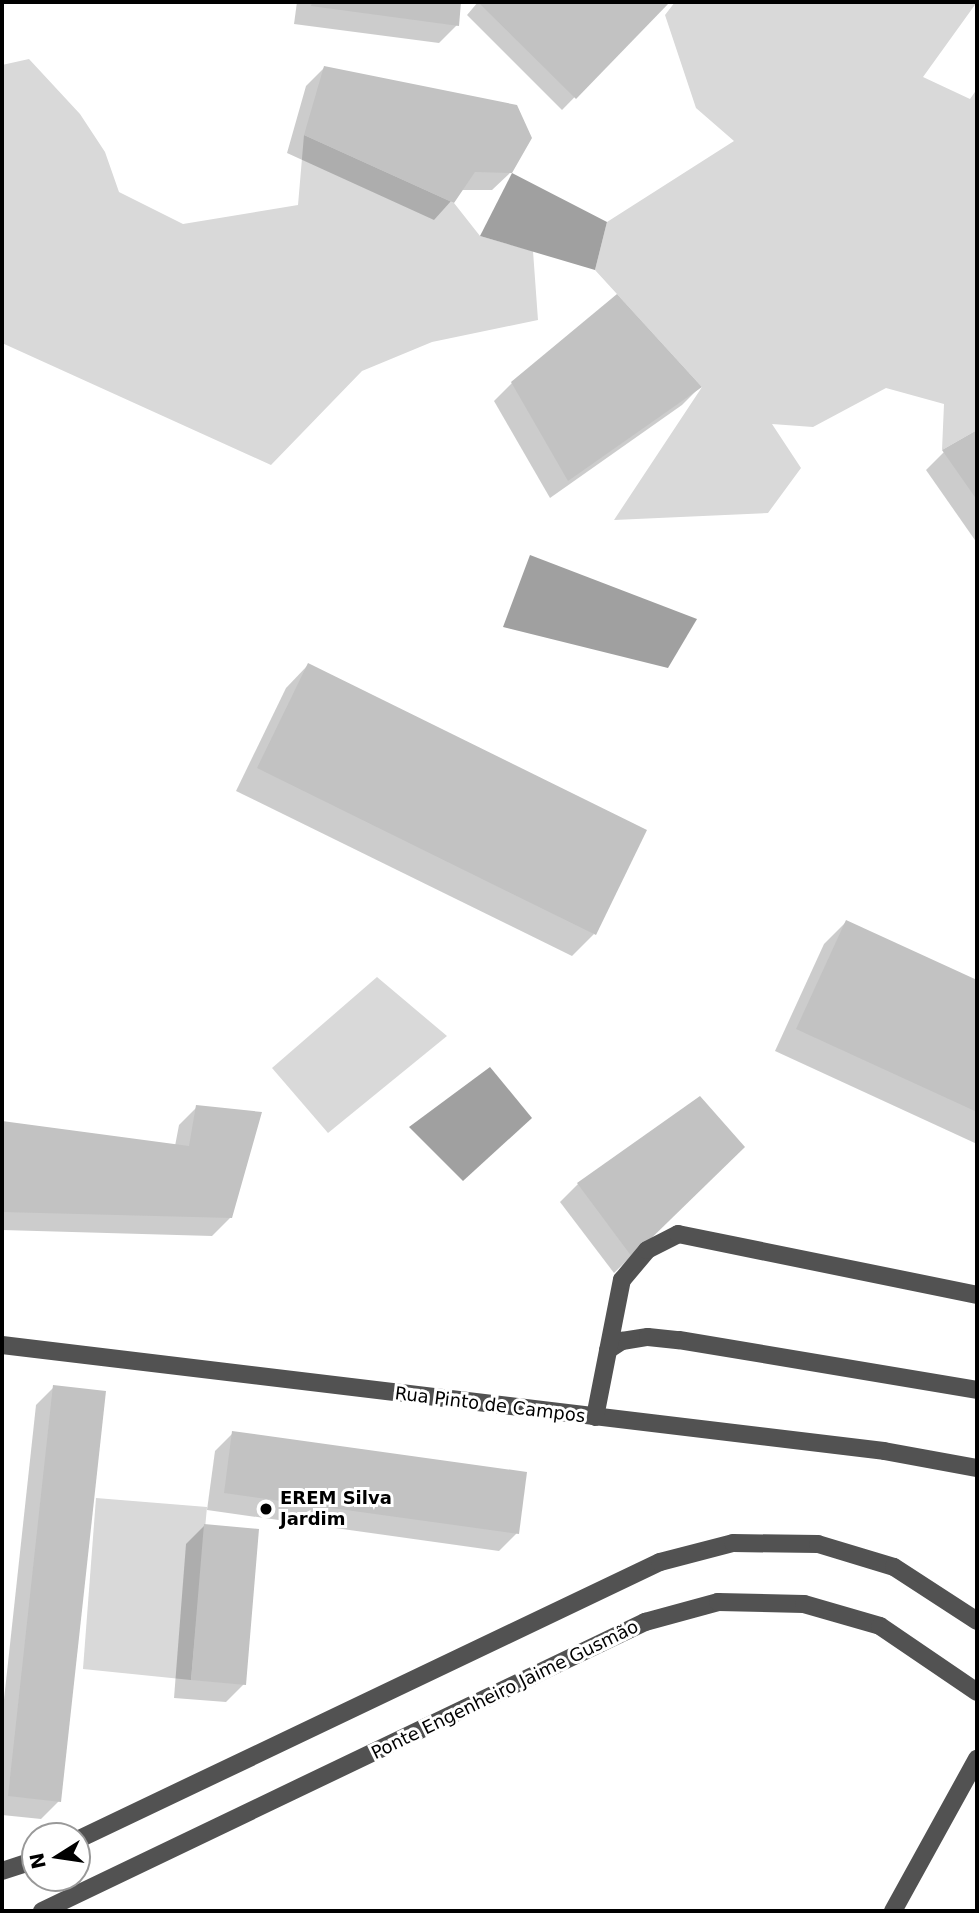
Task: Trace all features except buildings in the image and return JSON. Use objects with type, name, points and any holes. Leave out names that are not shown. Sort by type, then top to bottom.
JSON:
[{"type":"street","points":[[595,1417],[622,1280],[647,1250],[678,1234],[977,1295]]},
{"type":"street","points":[[608,1350],[622,1341],[648,1336],[977,1390]]},
{"type":"street","name":"Rua Pinto de Campos","points":[[2,1345],[884,1451],[977,1468]]},
{"type":"street","points":[[91,1833],[660,1562],[733,1543],[818,1544],[894,1567],[977,1621]]},
{"type":"street","name":"Ponte Engenheiro Jaime Gusmão","points":[[42,1911],[645,1622],[718,1602],[804,1604],[880,1626],[935,1660],[977,1692]]},
{"type":"street","points":[[893,1911],[977,1759]]},
{"type":"street","points":[[2,1871],[21,1865]]},
{"type":"shaded area","points":[[675,2],[977,2],[923,77],[970,99],[977,89],[977,430],[942,450],[944,404],[886,388],[813,427],[772,424],[801,468],[768,513],[614,520],[702,387],[595,270],[607,222],[734,141],[696,108],[665,15]]},
{"type":"shaded area","points":[[29,59],[80,114],[105,152],[119,192],[183,224],[298,205],[304,135],[454,203],[480,236],[533,251],[538,320],[432,342],[362,371],[271,465],[2,343],[2,65]]},
{"type":"shaded area","points":[[512,173],[607,222],[595,270],[480,236]]},
{"type":"shaded area","points":[[530,555],[697,619],[668,668],[503,627]]},
{"type":"shaded area","points":[[377,977],[447,1036],[328,1133],[272,1068]]},
{"type":"shaded area","points":[[490,1067],[532,1118],[463,1181],[409,1127]]},
{"type":"shaded area","points":[[96,1498],[207,1507],[191,1680],[83,1669]]},
{"type":"place","name":"EREM Silva Jardim","points":[[266,1509]]}]
